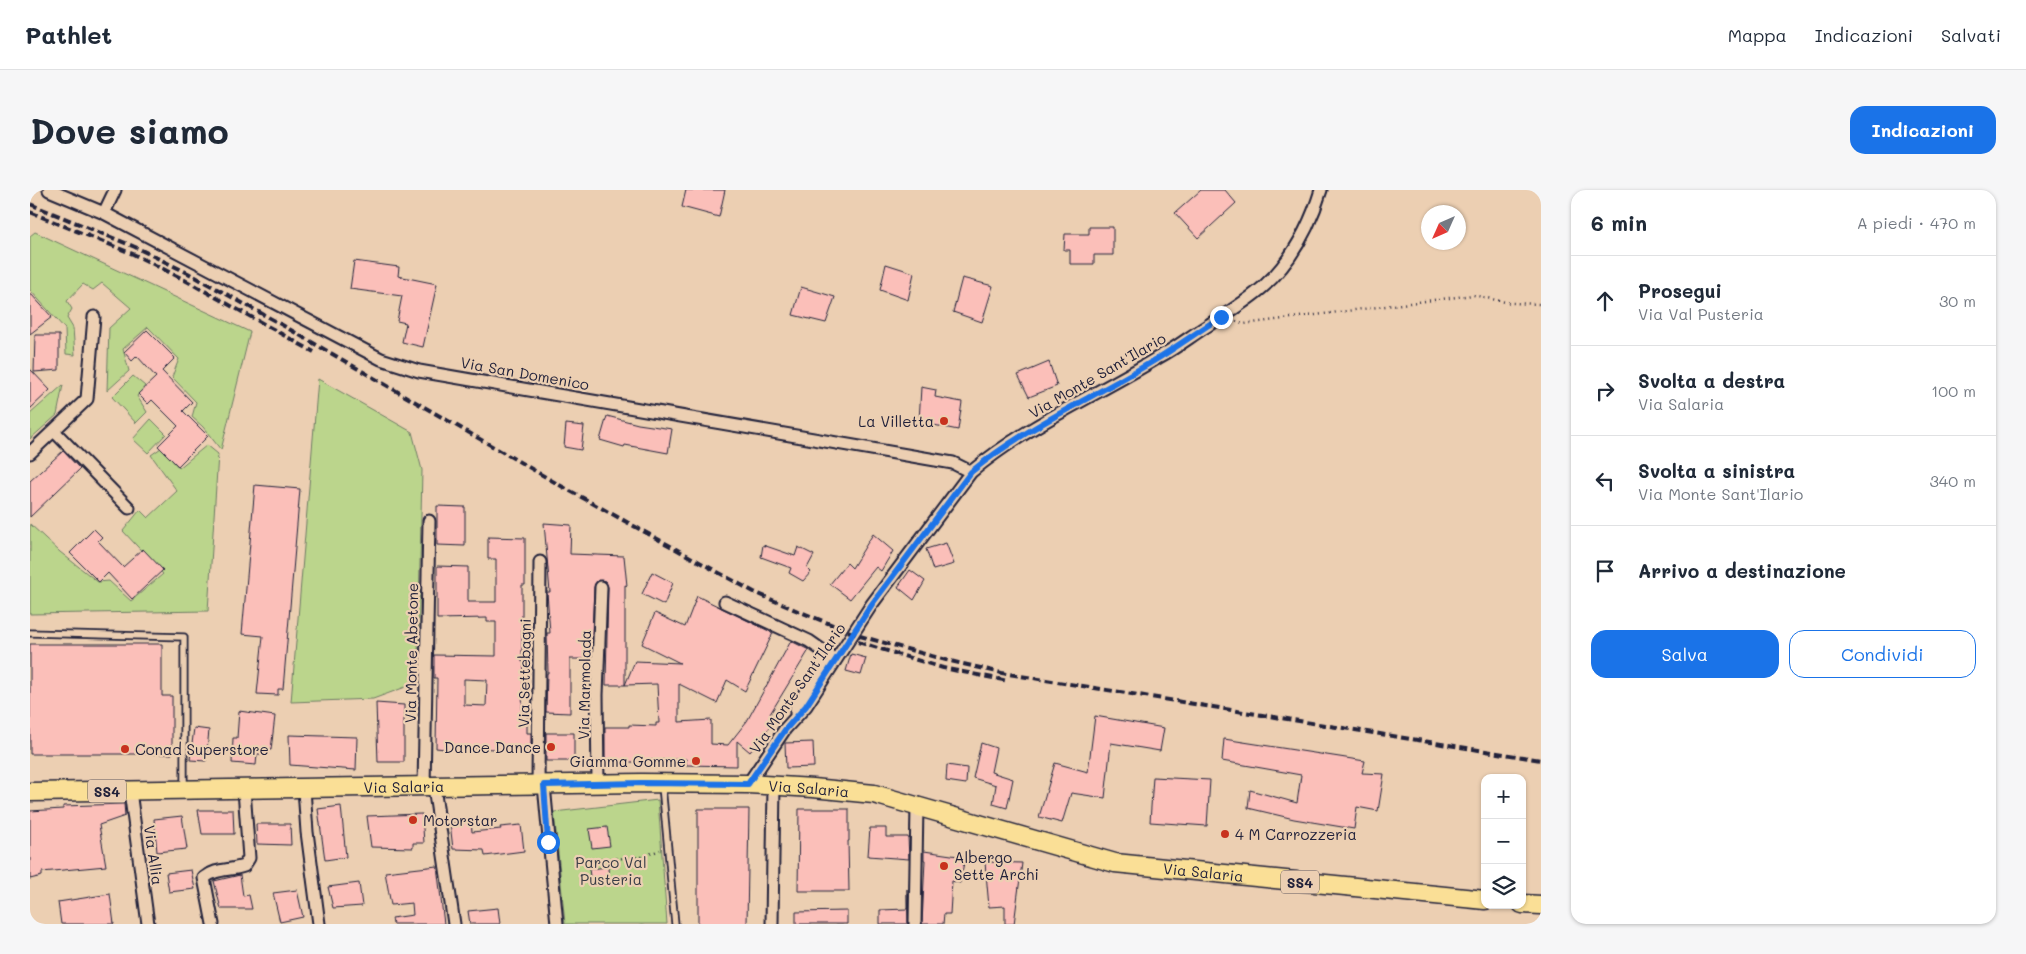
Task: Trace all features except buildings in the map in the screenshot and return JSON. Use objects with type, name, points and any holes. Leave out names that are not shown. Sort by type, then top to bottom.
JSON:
[{"type":"main road","name":"Via Salaria","points":[[30,792],[598,784],[748,784],[874,794],[1115,862],[1481,900]]},
{"type":"main road","points":[[1526,904],[1541,905]]},
{"type":"street","name":"Via San Domenico","points":[[49,190],[104,213],[398,366],[953,463],[971,472]]},
{"type":"street","points":[[104,213],[115,190]]},
{"type":"street","name":"Via Monte Sant'Ilario","points":[[748,784],[785,730],[806,706],[872,604],[971,472],[987,459],[1042,423],[1160,357],[1264,286],[1282,266],[1308,226],[1321,190]]},
{"type":"street","points":[[30,453],[87,399],[94,317]]},
{"type":"street","points":[[54,431],[129,508]]},
{"type":"street","name":"Via Monte Abetone","points":[[429,520],[429,787],[454,924]]},
{"type":"street","name":"Via Settebagni","points":[[540,562],[541,785],[556,924]]},
{"type":"street","name":"Via Marmolada","points":[[598,784],[597,695],[601,587]]},
{"type":"street","points":[[725,602],[809,641],[829,656],[796,707],[797,717]]},
{"type":"street","points":[[772,924],[774,786]]},
{"type":"street","points":[[304,789],[307,832],[319,924]]},
{"type":"street","points":[[213,924],[204,878],[213,871],[232,870],[244,866],[249,858],[244,790]]},
{"type":"street","name":"Via Allia","points":[[130,791],[148,924]]},
{"type":"street","points":[[915,924],[917,806]]},
{"type":"lane","points":[[30,633],[184,637],[184,790]]},
{"type":"lane","points":[[662,784],[675,924]]},
{"type":"path","points":[[1221,317],[1244,324],[1473,295],[1510,303],[1541,304]]},
{"type":"path","points":[[596,860],[642,857],[668,846]]},
{"type":"green space","points":[[35,232],[250,332],[221,450],[203,427],[192,417],[196,402],[172,377],[179,359],[148,327],[123,349],[129,371],[107,391],[109,328],[131,308],[102,283],[93,290],[83,284],[67,301],[72,309],[67,318],[73,328],[75,355],[66,354],[65,329],[30,290],[30,236]]},
{"type":"green space","points":[[133,376],[145,386],[137,396],[147,412],[136,423],[112,397]]},
{"type":"green space","points":[[318,379],[412,432],[422,470],[418,657],[411,685],[373,699],[291,702]]},
{"type":"green space","points":[[63,385],[57,415],[30,439],[30,414]]},
{"type":"green space","points":[[151,419],[166,434],[148,453],[133,439]]},
{"type":"green space","points":[[207,445],[218,454],[208,611],[30,614],[30,524],[60,552],[98,582],[109,581],[131,601],[163,574],[123,531],[140,510],[148,518],[177,491],[151,455],[161,448],[179,468]]},
{"type":"green space","name":"Parco Val Pusteria","points":[[658,800],[667,924],[565,924],[554,812]]},
{"type":"railway","points":[[30,204],[135,247],[188,273],[277,322],[563,487],[754,592],[860,636],[946,660],[1002,673],[1541,760]]},
{"type":"railway","points":[[30,212],[133,254],[183,279],[314,352]]},
{"type":"railway","points":[[858,642],[943,668],[1008,681]]},
{"type":"place","name":"La Villetta","points":[[944,421]]},
{"type":"place","name":"Dance Dance","points":[[551,747]]},
{"type":"place","name":"Conad Superstore","points":[[125,749]]},
{"type":"place","name":"Giamma Gomme","points":[[696,761]]},
{"type":"place","name":"Motorstar","points":[[413,820]]},
{"type":"place","name":"4 M Carrozzeria","points":[[1225,834]]},
{"type":"place","name":"Albergo Sette Archi","points":[[944,866]]},
{"type":"route","points":[[548,842],[544,785],[641,783],[748,784],[785,730],[806,706],[872,604],[971,472],[987,459],[1042,423],[1160,357],[1221,317]]}]
